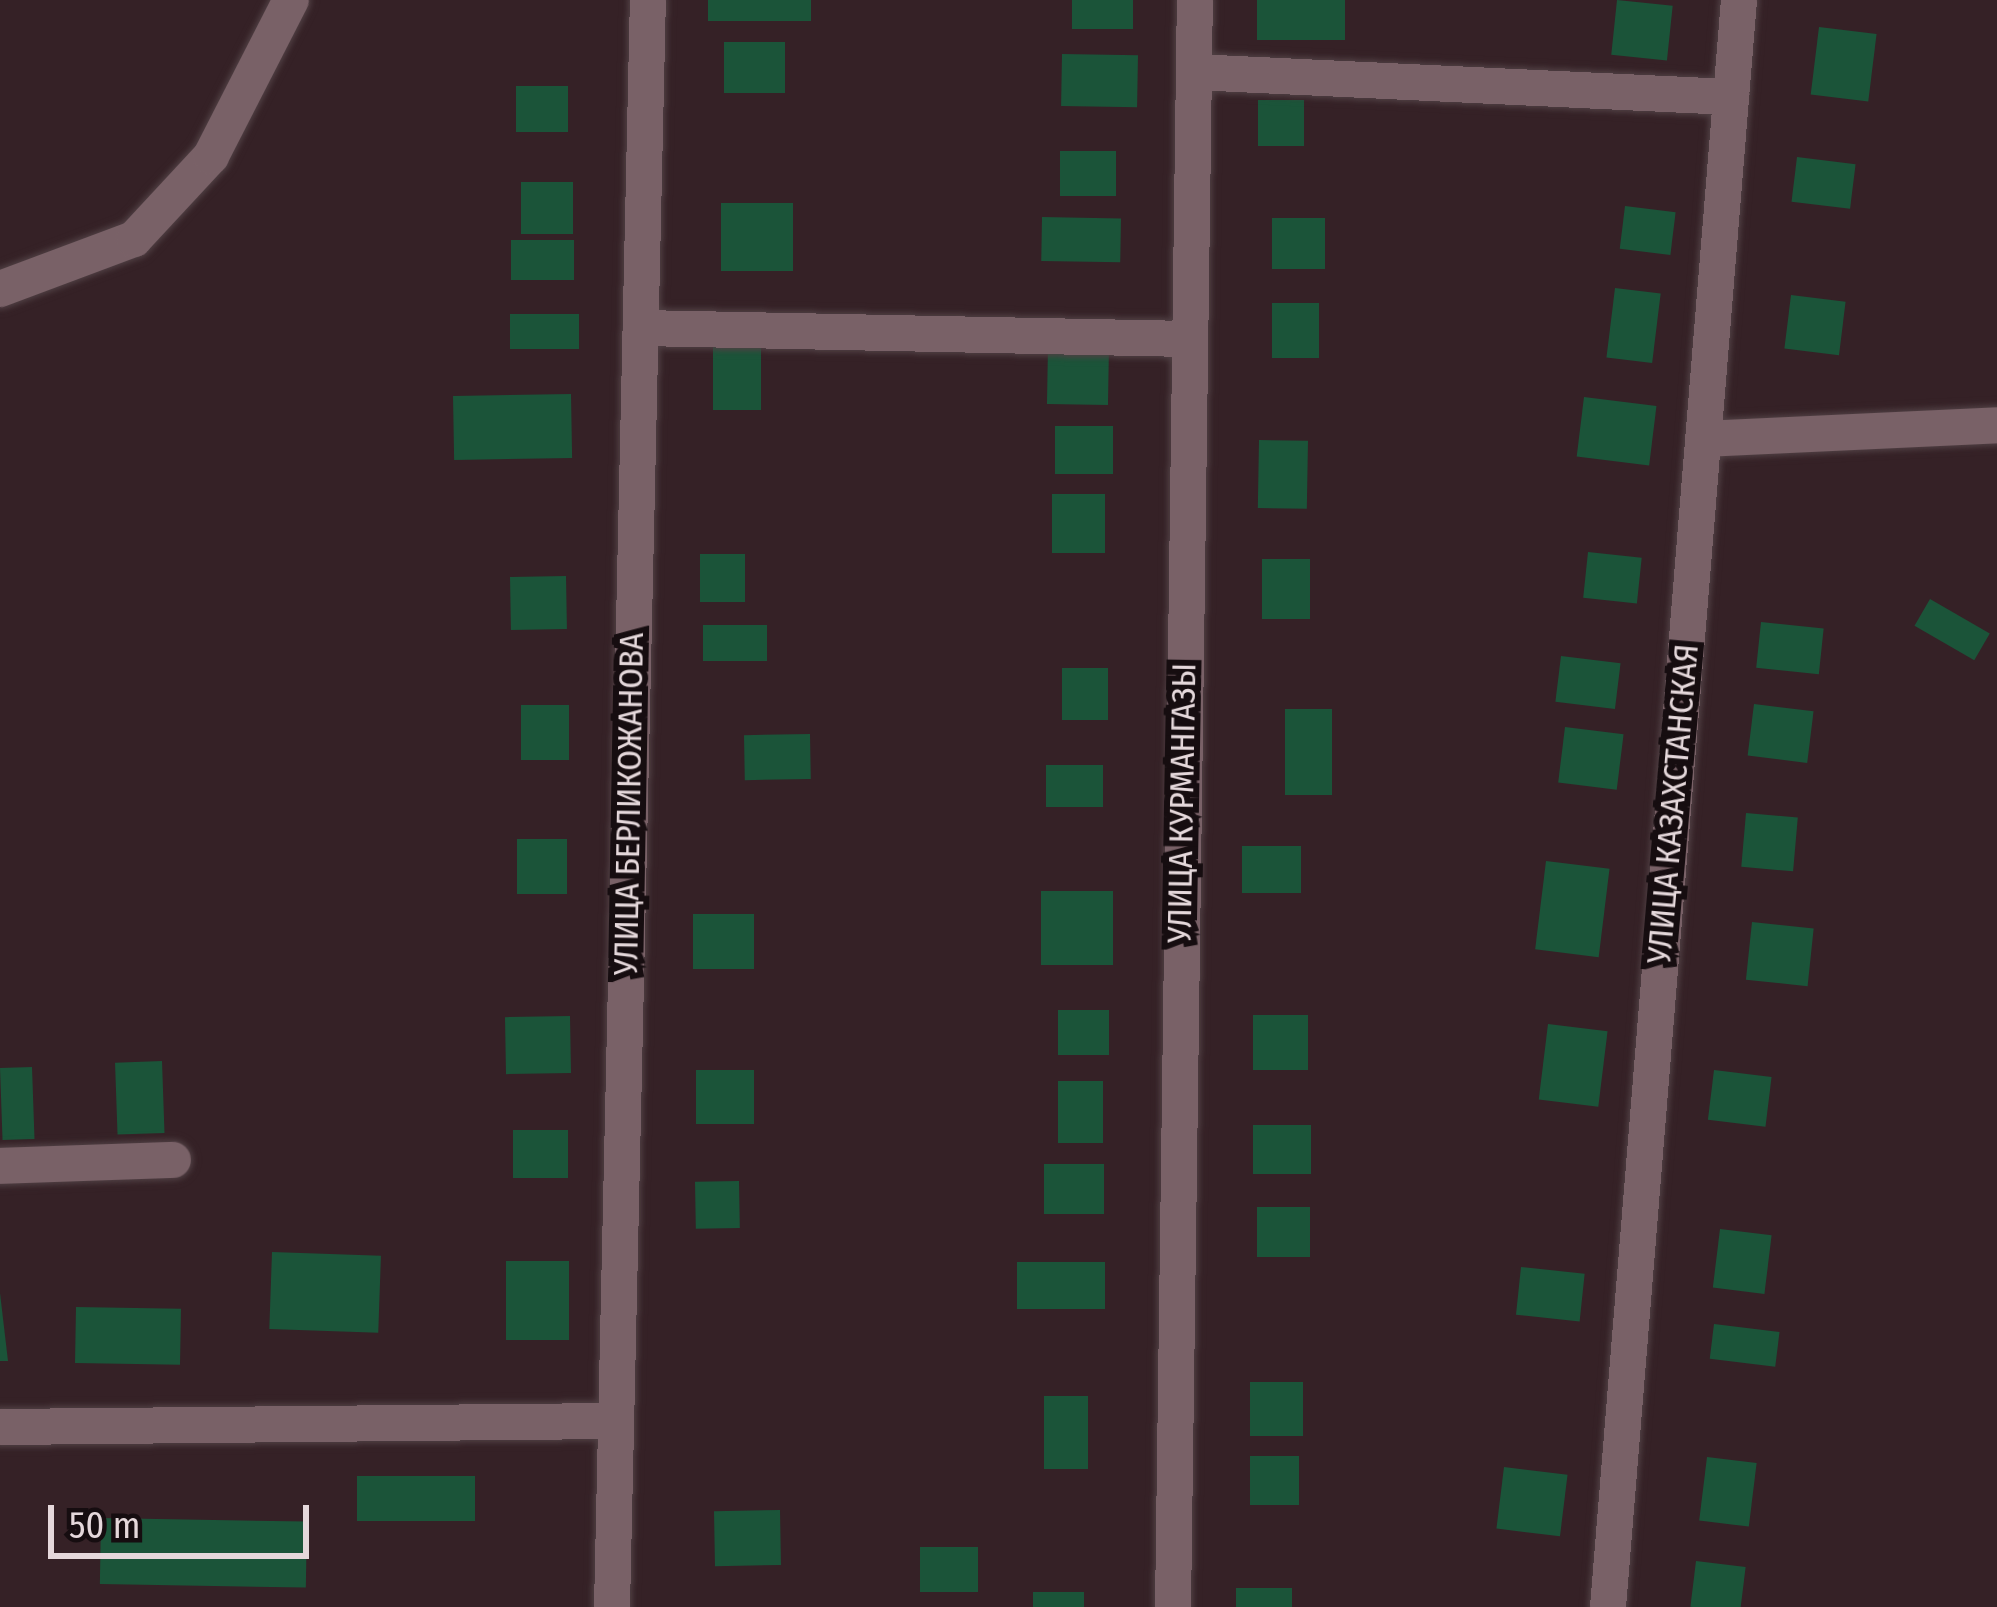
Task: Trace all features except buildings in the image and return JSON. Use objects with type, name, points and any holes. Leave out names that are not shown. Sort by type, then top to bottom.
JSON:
[{"type":"street","points":[[0,289],[134,239],[212,156],[291,0]]},
{"type":"street","name":"УЛИЦА БЕРЛИКОЖАНОВА","points":[[612,1607],[648,0]]},
{"type":"street","name":"УЛИЦА КУРМАНГАЗЫ","points":[[1174,1607],[1195,0]]},
{"type":"street","name":"УЛИЦА КАЗАХСТАНСКАЯ","points":[[1608,1607],[1738,0]]},
{"type":"street","points":[[1194,72],[1731,97]]},
{"type":"street","points":[[641,328],[1188,339]]},
{"type":"street","points":[[1705,439],[1997,425]]},
{"type":"street","points":[[0,1166],[173,1160]]},
{"type":"street","points":[[0,1427],[616,1421]]}]
